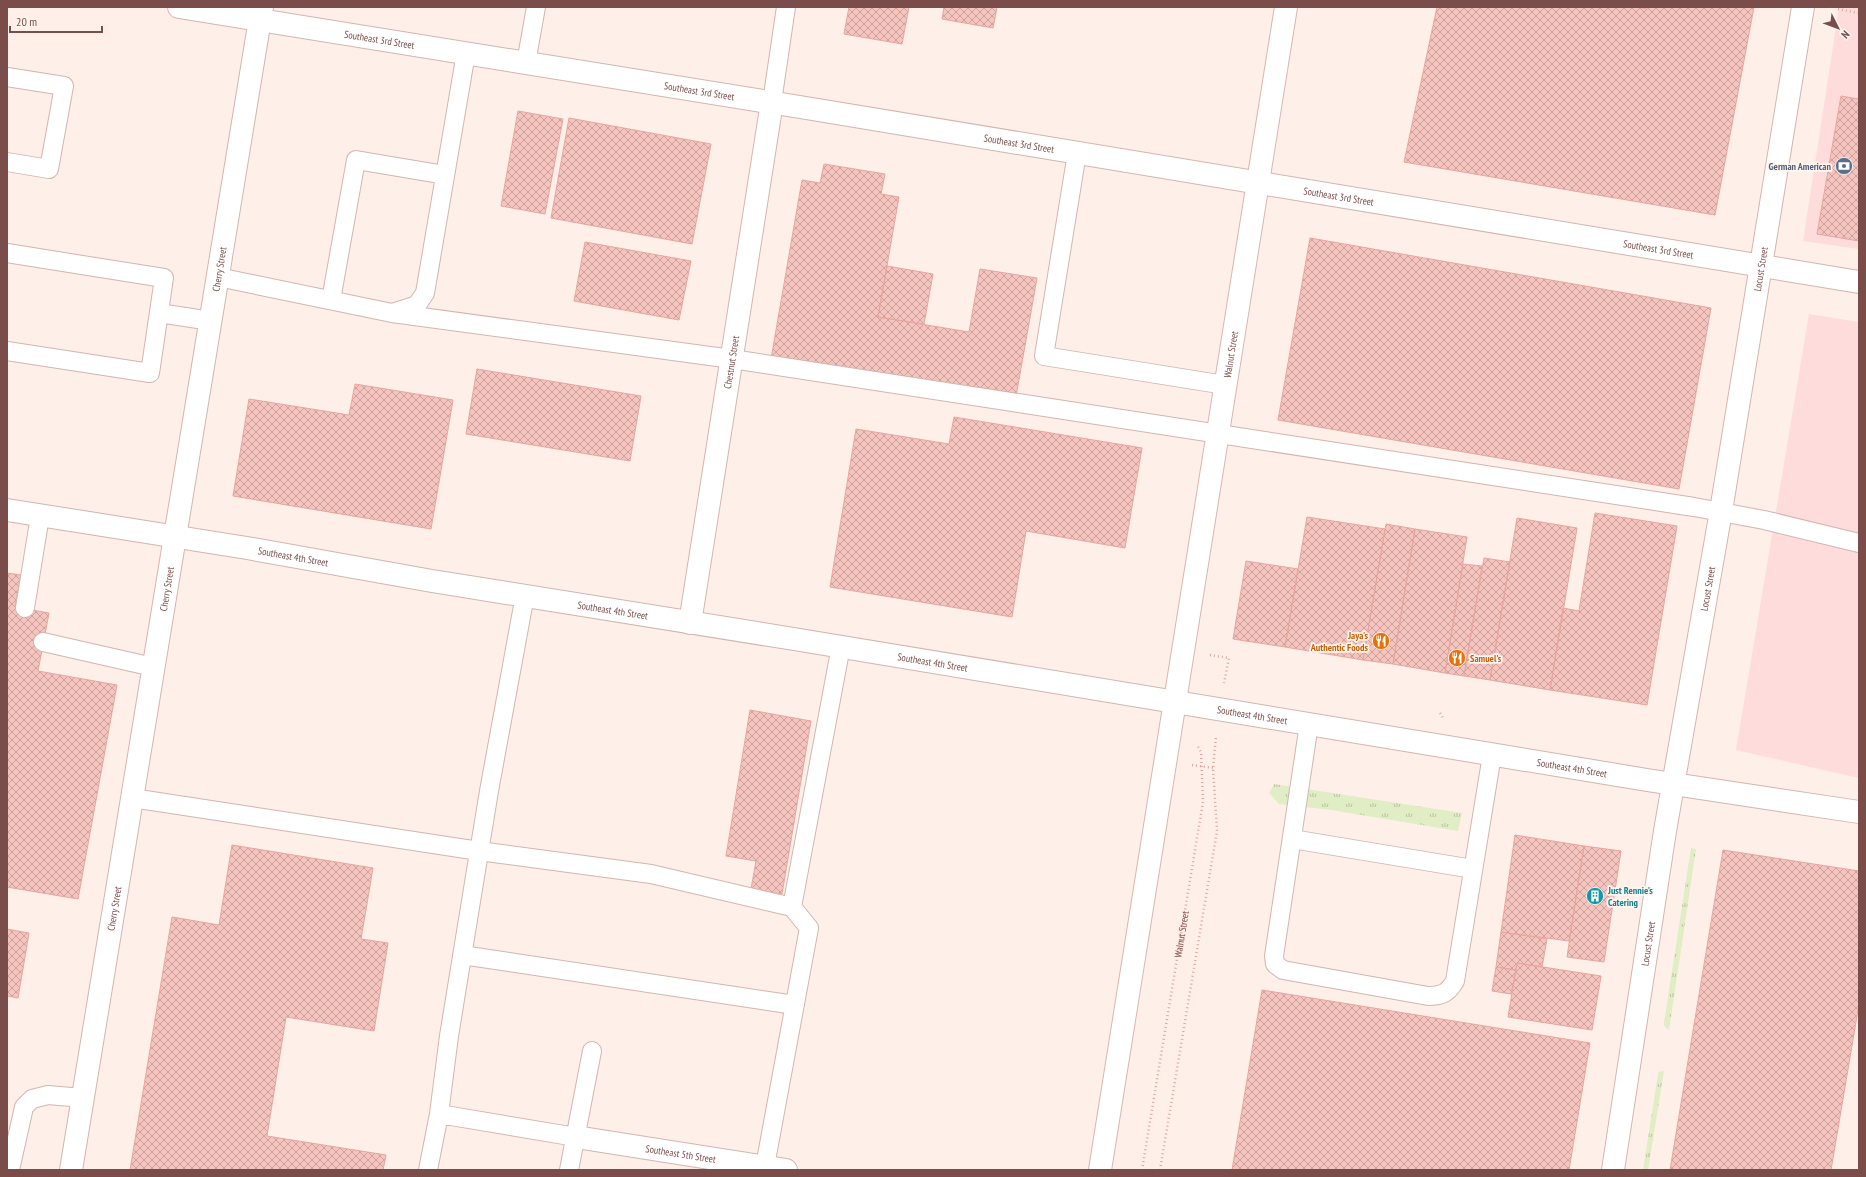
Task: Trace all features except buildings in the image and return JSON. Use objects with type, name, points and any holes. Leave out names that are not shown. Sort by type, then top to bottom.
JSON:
[{"type":"street","name":"Southeast 3rd Street","points":[[179,7],[261,14],[466,53],[772,102],[1859,282]]},
{"type":"street","name":"Walnut Street","points":[[1100,1170],[1286,7]]},
{"type":"street","name":"Locust Street","points":[[1613,1170],[1673,784],[1721,511],[1803,7]]},
{"type":"street","name":"Cherry Street","points":[[71,1170],[261,14]]},
{"type":"street","name":"Chestnut Street","points":[[690,623],[772,102]]},
{"type":"street","name":"Southeast 4th Street","points":[[7,510],[690,623],[841,646],[1492,755],[1859,812]]},
{"type":"street","name":"Southeast 5th Street","points":[[576,1137],[786,1170]]},
{"type":"lane","points":[[526,62],[536,7]]},
{"type":"lane","points":[[772,102],[786,7]]},
{"type":"lane","points":[[392,313],[417,305],[425,293],[466,53]]},
{"type":"lane","points":[[7,77],[64,86],[49,169],[7,162]]},
{"type":"lane","points":[[1077,153],[1044,356],[1225,385]]},
{"type":"lane","points":[[331,300],[356,160],[445,175]]},
{"type":"lane","points":[[7,253],[164,278],[150,373],[7,350]]},
{"type":"lane","points":[[218,277],[392,313],[732,359],[1721,511],[1859,543]]},
{"type":"lane","points":[[159,313],[211,321]]},
{"type":"lane","points":[[25,608],[40,516]]},
{"type":"lane","points":[[428,1170],[439,1114],[449,1036],[479,851],[525,595]]},
{"type":"lane","points":[[44,642],[153,667]]},
{"type":"lane","points":[[792,907],[841,646]]},
{"type":"lane","points":[[1309,724],[1274,956],[1275,964],[1284,970],[1428,996],[1440,996],[1449,991],[1455,981],[1492,755]]},
{"type":"lane","points":[[132,798],[479,851],[651,874],[792,907],[809,928],[765,1166]]},
{"type":"lane","points":[[1292,840],[1473,868]]},
{"type":"lane","points":[[462,956],[795,1005]]},
{"type":"lane","points":[[570,1170],[592,1051]]},
{"type":"lane","points":[[10,1170],[24,1107],[32,1099],[48,1095],[83,1098]]},
{"type":"lane","points":[[439,1114],[576,1137]]},
{"type":"path","points":[[1838,9],[1859,13]]},
{"type":"path","name":"Walnut Street","points":[[1142,1170],[1203,802],[1201,752],[1194,740]]},
{"type":"path","points":[[1160,1170],[1217,831],[1213,768]]},
{"type":"shaded area","points":[[1839,7],[1859,7],[1859,249],[1803,241]]},
{"type":"shaded area","points":[[1809,314],[1859,322],[1859,778],[1736,750]]},
{"type":"green space","points":[[1274,784],[1462,813],[1458,831],[1331,810],[1279,804],[1269,793]]},
{"type":"green space","points":[[1691,848],[1696,849],[1669,1030],[1665,1027],[1664,1023]]},
{"type":"green space","points":[[1664,1071],[1648,1170],[1643,1170],[1658,1074],[1659,1072]]},
{"type":"place","name":"German American","points":[[1844,166]]},
{"type":"place","name":"Jaya's Authentic Foods","points":[[1381,641]]},
{"type":"place","name":"Samuel's","points":[[1457,658]]},
{"type":"place","name":"Just Rennie's Catering","points":[[1595,896]]}]
